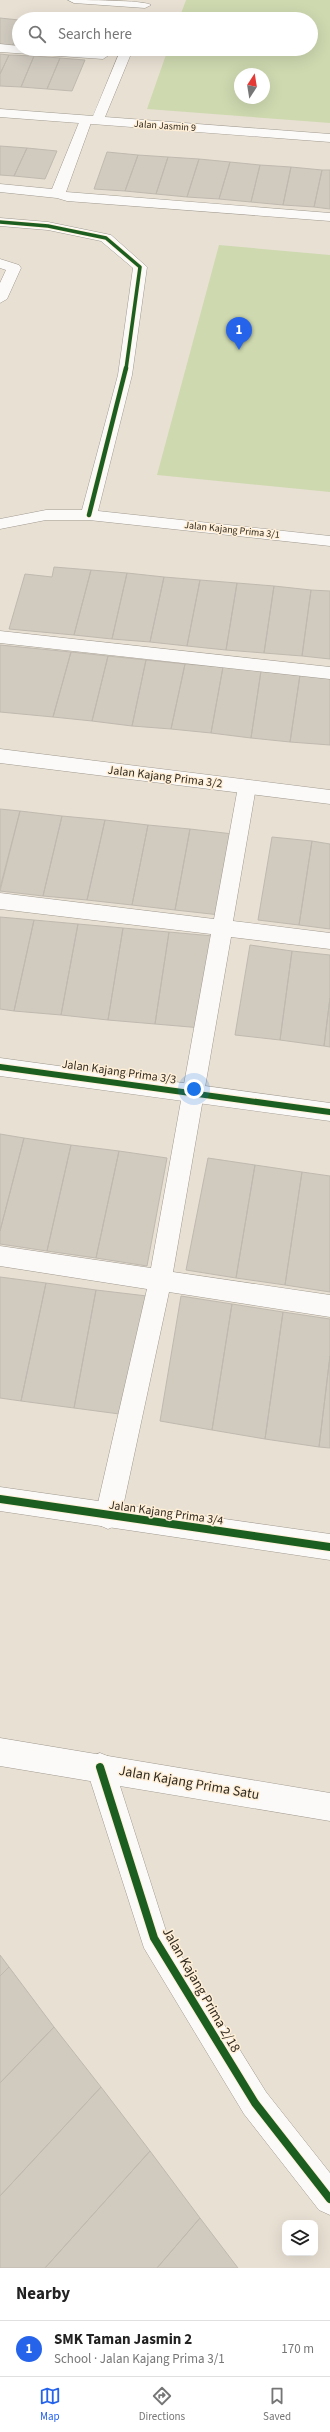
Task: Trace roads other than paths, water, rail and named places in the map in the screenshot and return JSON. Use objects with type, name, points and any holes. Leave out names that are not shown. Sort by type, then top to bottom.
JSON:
[{"type":"street","points":[[74,0],[146,2],[142,12]]},
{"type":"street","points":[[0,48],[12,49]]},
{"type":"street","points":[[60,194],[59,189],[124,56]]},
{"type":"street","name":"Jalan Jasmin 9","points":[[0,113],[330,138]]},
{"type":"street","points":[[0,188],[60,194],[80,199],[330,217]]},
{"type":"street","points":[[0,222],[48,226],[106,238],[140,267],[125,375],[89,515]]},
{"type":"street","points":[[0,263],[14,268],[0,298]]},
{"type":"street","name":"Jalan Kajang Prima 3/1","points":[[0,524],[46,516],[89,515],[330,541]]},
{"type":"street","points":[[0,637],[330,672]]},
{"type":"street","name":"Jalan Kajang Prima 3/2","points":[[0,756],[247,787],[330,795]]},
{"type":"street","points":[[108,1516],[160,1281],[247,787]]},
{"type":"street","points":[[0,901],[330,941]]},
{"type":"street","name":"Jalan Kajang Prima 3/3","points":[[0,1067],[330,1112]]},
{"type":"street","points":[[0,1256],[330,1306]]},
{"type":"street","name":"Jalan Kajang Prima 3/4","points":[[0,1499],[108,1516],[330,1547]]},
{"type":"street","name":"Jalan Kajang Prima Satu","points":[[0,1752],[100,1767],[330,1807]]},
{"type":"street","name":"Jalan Kajang Prima 2/18","points":[[100,1767],[154,1938],[255,2103],[330,2199]]},
{"type":"place","name":"SMK Taman Jasmin 2","points":[[239,350]]}]
